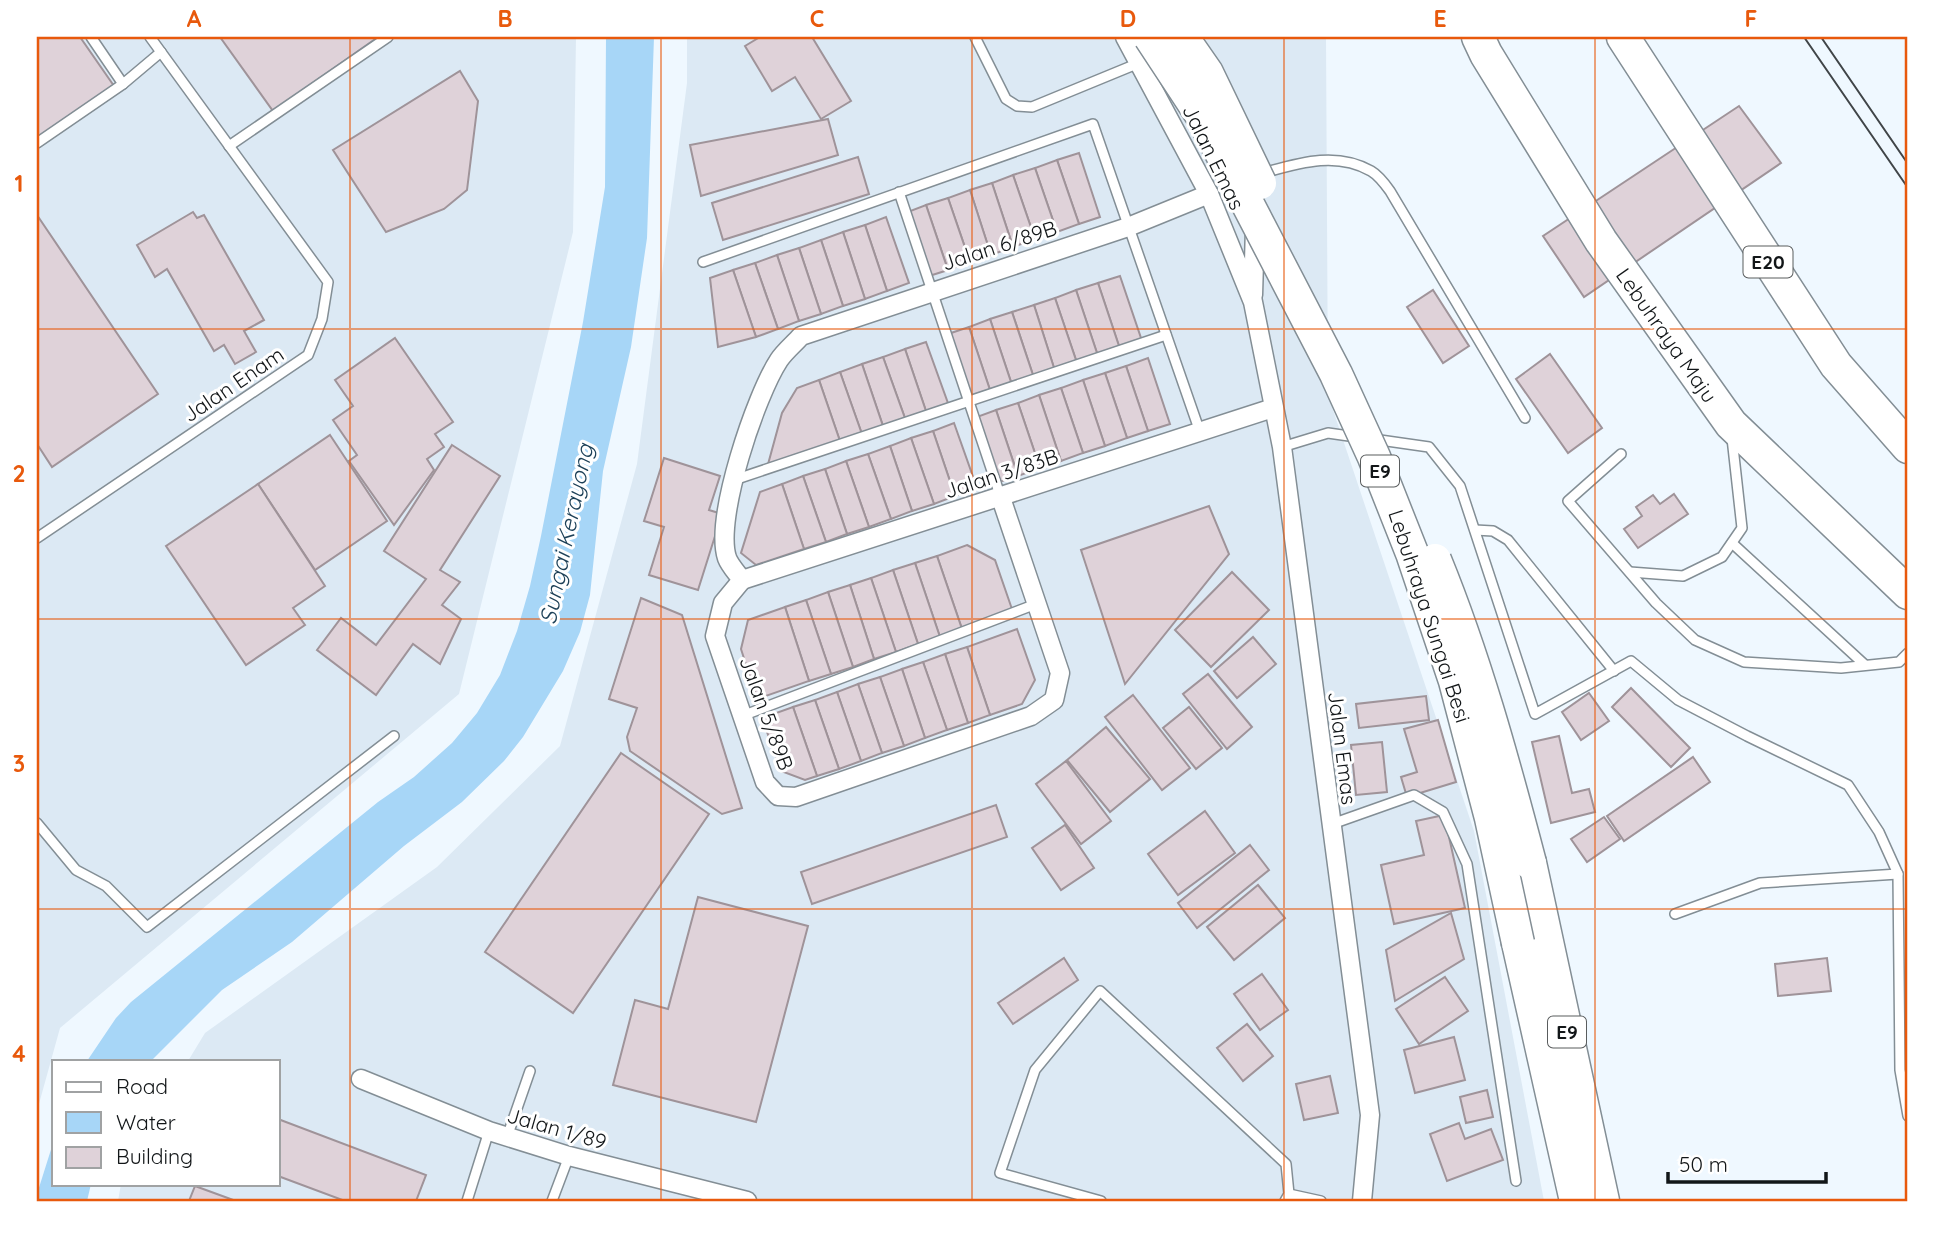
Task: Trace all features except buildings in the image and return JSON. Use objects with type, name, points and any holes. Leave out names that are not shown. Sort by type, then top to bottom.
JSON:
[{"type":"highway","name":"Lebuhraya Sungai Besi","points":[[1182,37],[1207,73],[1343,355],[1401,479],[1453,604],[1495,732],[1530,863],[1603,1201]]},
{"type":"highway","name":"Lebuhraya Maju","points":[[1478,37],[1601,241],[1731,424],[1908,593]]},
{"type":"highway","name":"E20","points":[[1623,37],[1836,365],[1908,447]]},
{"type":"highway","name":"Lebuhraya Sungai Besi","points":[[1145,50],[1202,116],[1336,374],[1374,457],[1412,553],[1455,681],[1491,818],[1574,1196]]},
{"type":"street","name":"Jalan Emas","points":[[1125,37],[1145,50],[1209,194],[1252,302],[1282,447],[1370,1115],[1362,1201]]},
{"type":"street","name":"Jalan Emas","points":[[1192,37],[1257,175],[1252,302]]},
{"type":"street","name":"Jalan 6/89B","points":[[734,480],[762,393],[780,359],[801,336],[1128,227],[1209,194]]},
{"type":"street","name":"Jalan 3/83B","points":[[742,580],[1273,408]]},
{"type":"street","points":[[734,480],[724,531],[727,559],[742,580]]},
{"type":"street","name":"Jalan 5/89B","points":[[742,580],[723,603],[715,636],[765,782],[778,796],[796,797],[1031,716],[1054,700],[1060,673],[1001,498]]},
{"type":"street","name":"Jalan 1/89","points":[[361,1079],[507,1137],[569,1156],[747,1201]]},
{"type":"lane","points":[[91,37],[123,84]]},
{"type":"lane","name":"Jalan Enam","points":[[37,538],[308,355],[322,319],[328,282],[150,37]]},
{"type":"lane","points":[[229,146],[388,37]]},
{"type":"lane","points":[[975,37],[1006,99],[1017,106],[1031,107],[1145,50]]},
{"type":"lane","points":[[37,143],[123,84],[161,52]]},
{"type":"lane","points":[[703,262],[1093,124],[1200,432]]},
{"type":"lane","points":[[1209,194],[1257,175],[1299,163],[1341,159],[1373,172],[1390,191],[1525,418]]},
{"type":"lane","points":[[899,192],[1001,498]]},
{"type":"lane","points":[[734,480],[1166,335]]},
{"type":"lane","points":[[1630,572],[1684,576],[1722,557],[1742,528],[1731,424]]},
{"type":"lane","points":[[1282,447],[1328,433],[1429,447],[1460,486],[1535,714],[1631,661],[1678,700],[1848,785],[1880,832],[1898,874],[1900,1070],[1908,1116]]},
{"type":"lane","points":[[1621,454],[1568,501],[1656,603],[1695,640],[1744,662],[1841,668],[1899,662],[1908,653]]},
{"type":"lane","points":[[1475,530],[1493,531],[1508,540],[1614,671]]},
{"type":"lane","points":[[1732,542],[1865,666]]},
{"type":"lane","points":[[742,716],[1036,604]]},
{"type":"lane","points":[[37,823],[76,870],[106,886],[147,927],[394,736]]},
{"type":"lane","points":[[1330,824],[1414,795],[1443,812],[1467,864],[1516,1181]]},
{"type":"lane","points":[[1675,914],[1760,883],[1898,874]]},
{"type":"lane","points":[[1101,1201],[1000,1173],[1035,1070],[1100,991],[1286,1164],[1287,1198],[1321,1201]]},
{"type":"lane","points":[[507,1137],[530,1071]]},
{"type":"lane","points":[[467,1201],[489,1131]]},
{"type":"lane","points":[[552,1201],[569,1156]]},
{"type":"shaded area","points":[[37,37],[576,37],[573,232],[459,694],[60,1028],[37,1111]]},
{"type":"shaded area","points":[[687,37],[1326,37],[1328,395],[1474,831],[1544,1201],[118,1201],[121,1186],[280,1186],[280,1060],[189,1060],[205,1033],[437,867],[560,746],[637,464],[687,83]]},
{"type":"water","name":"Sungai Kerayong","points":[[606,37],[654,37],[647,238],[631,347],[603,471],[590,595],[580,632],[563,671],[523,737],[504,761],[462,802],[404,846],[292,942],[222,990],[152,1060],[88,1060],[116,1018],[131,1002],[378,802],[414,777],[452,743],[477,713],[500,675],[517,631],[541,536],[583,322],[605,187]]},
{"type":"water","points":[[52,1146],[52,1186],[91,1186],[87,1201],[37,1201]]},
{"type":"tram line","points":[[1804,37],[1908,188]]},
{"type":"tram line","points":[[1821,37],[1908,164]]}]
